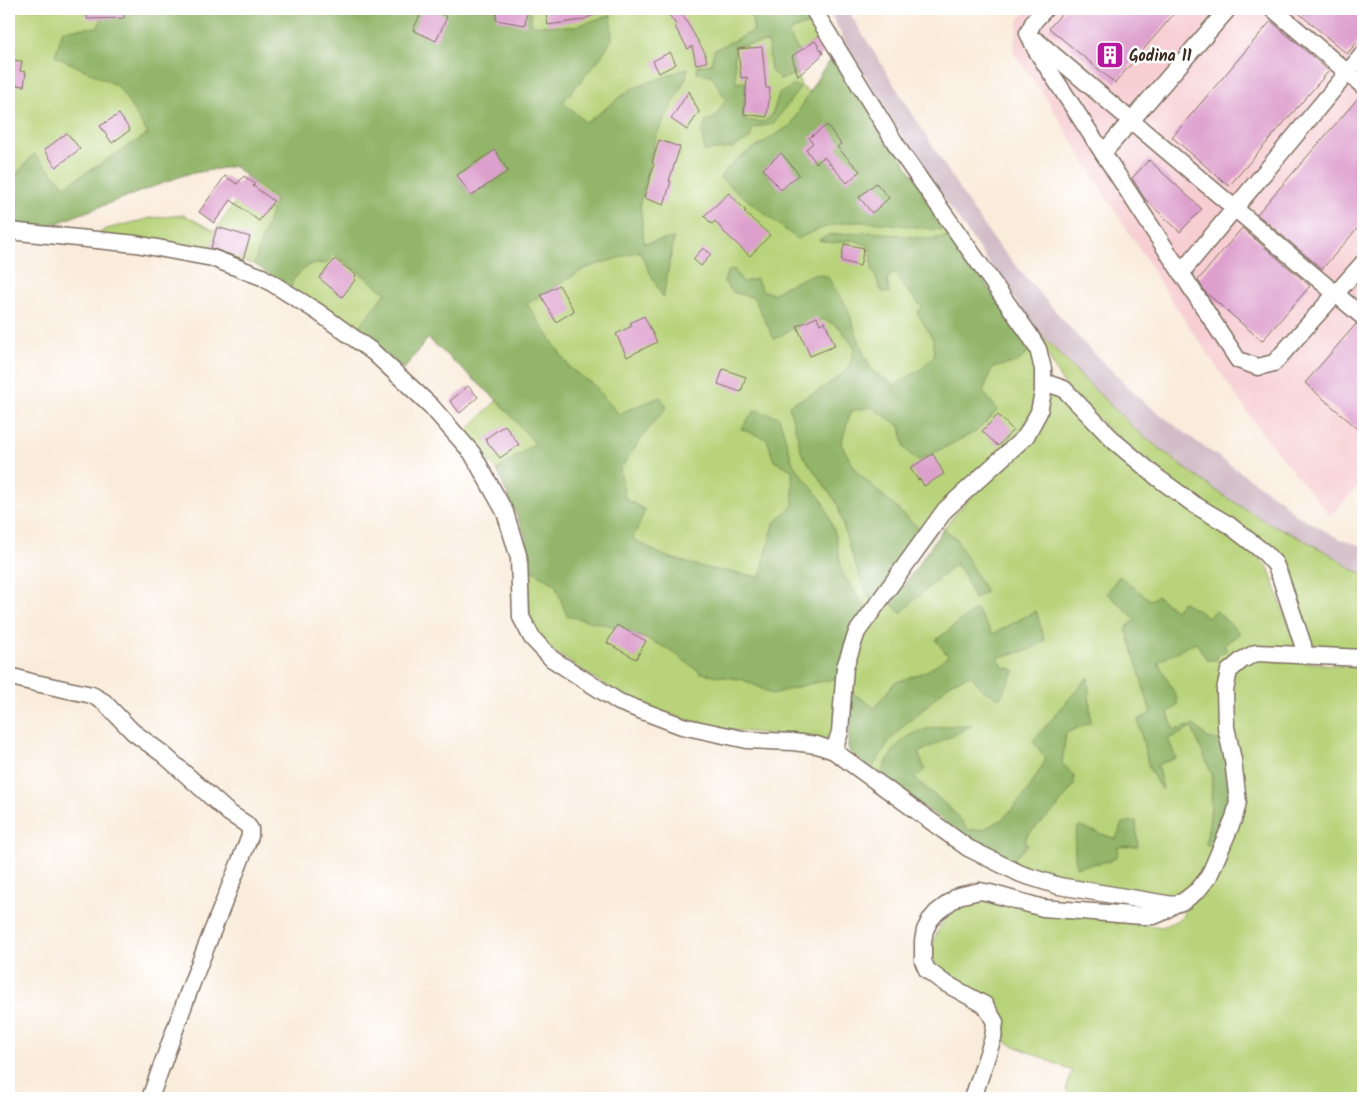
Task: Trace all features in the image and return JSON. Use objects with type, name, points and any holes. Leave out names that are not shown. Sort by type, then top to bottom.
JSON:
[{"type":"street","points":[[813,9],[902,154],[1038,348],[1044,382],[1040,412],[1026,436],[945,510],[857,632],[845,667],[840,732],[834,751]]},
{"type":"street","points":[[1028,33],[1034,21],[1045,9]]},
{"type":"street","points":[[1103,153],[1228,9]]},
{"type":"street","points":[[1273,9],[1363,86]]},
{"type":"street","points":[[1028,33],[1363,317]]},
{"type":"street","points":[[1028,33],[1036,50],[1238,360],[1258,367],[1274,363],[1363,263]]},
{"type":"street","points":[[1181,273],[1363,54]]},
{"type":"street","points":[[9,231],[136,244],[212,258],[262,278],[318,312],[373,352],[431,406],[472,453],[505,512],[519,558],[520,617],[532,638],[552,659],[620,702],[682,726],[748,740],[817,745],[834,751],[968,848],[1021,874],[1059,886],[1173,905]]},
{"type":"street","points":[[1044,382],[1064,389],[1114,442],[1158,478],[1195,505],[1230,525],[1265,553],[1275,564],[1280,576],[1303,645],[1304,655]]},
{"type":"street","points":[[973,1098],[994,1038],[995,1022],[985,1005],[942,982],[927,970],[923,961],[923,941],[925,930],[930,920],[958,896],[980,891],[1044,908],[1143,916],[1154,916],[1184,901],[1198,890],[1209,876],[1234,818],[1238,802],[1236,780],[1226,727],[1225,690],[1229,671],[1242,660],[1256,653],[1363,658]]},
{"type":"street","points":[[9,676],[92,695],[104,702],[133,732],[163,754],[229,813],[246,824],[250,829],[250,836],[192,980],[150,1098]]},
{"type":"shaded area","points":[[828,9],[847,9],[970,206],[997,244],[1079,338],[1140,399],[1197,442],[1283,502],[1295,514],[1340,539],[1363,546],[1363,574],[1350,568],[1332,555],[1268,523],[1224,496],[1182,466],[1136,430],[1045,339],[1009,292],[915,157],[850,51]]},
{"type":"shaded area","points":[[1028,9],[1363,9],[1363,481],[1330,516],[1263,435],[1163,288],[1050,104],[1013,52],[1019,19]]},
{"type":"green space","points":[[9,9],[817,9],[823,35],[792,57],[801,86],[809,92],[824,68],[834,57],[1030,350],[1036,364],[1037,382],[1032,414],[1022,431],[1002,452],[853,633],[834,733],[827,738],[818,739],[712,728],[633,703],[559,655],[543,642],[534,629],[529,613],[528,552],[525,535],[497,470],[463,434],[497,400],[428,338],[404,369],[345,322],[254,264],[194,250],[93,237],[106,229],[151,218],[184,215],[215,231],[250,179],[234,166],[187,174],[9,223]]},
{"type":"green space","points":[[106,9],[530,9],[532,25],[573,27],[611,15],[612,39],[600,58],[563,102],[586,123],[631,89],[688,68],[686,78],[656,136],[640,203],[644,243],[674,238],[663,298],[639,251],[584,269],[527,304],[570,368],[595,386],[618,414],[660,397],[667,407],[649,428],[620,469],[625,498],[645,510],[633,539],[664,556],[705,568],[760,577],[774,523],[793,505],[792,470],[774,461],[767,439],[741,429],[755,410],[779,417],[793,464],[824,503],[836,536],[842,573],[868,612],[840,678],[772,694],[744,680],[701,673],[670,650],[612,626],[567,616],[555,584],[528,568],[525,535],[497,470],[535,443],[497,400],[428,338],[404,369],[356,330],[386,293],[335,254],[326,263],[308,265],[293,280],[291,288],[254,264],[275,200],[234,166],[187,174],[46,227],[9,223],[9,183],[34,154],[65,186],[148,134],[118,86],[55,56],[63,30],[98,27]]},
{"type":"green space","points":[[746,9],[817,9],[817,22],[794,29],[788,33],[799,52],[792,57],[797,73],[781,80],[771,71],[768,42],[734,46],[736,83],[746,82],[743,120],[764,122],[772,115],[779,94],[794,85],[800,88],[773,124],[753,128],[750,139],[732,148],[704,151],[702,133],[706,121],[716,117],[726,99],[711,75],[697,73],[698,66],[711,64],[714,50],[754,31],[751,14]]},
{"type":"green space","points":[[834,57],[948,227],[941,230],[874,222],[849,222],[827,227],[797,239],[720,178],[737,159],[791,125],[824,68]]},
{"type":"green space","points":[[872,232],[929,239],[953,234],[1030,350],[1018,362],[992,368],[983,392],[998,410],[977,431],[918,461],[905,449],[900,426],[871,407],[851,411],[841,444],[857,472],[925,534],[873,604],[861,580],[837,503],[802,454],[789,405],[820,390],[848,370],[855,348],[839,327],[823,319],[792,329],[774,339],[754,298],[733,292],[724,282],[727,272],[734,269],[743,282],[756,279],[762,290],[773,294],[813,274],[827,276],[847,307],[872,371],[895,385],[920,370],[934,356],[933,339],[917,312],[923,308],[905,288],[895,272],[887,279],[889,293],[882,292],[872,269],[871,247],[854,240],[832,243],[819,240],[828,235]]},
{"type":"green space","points":[[1033,324],[1045,339],[1136,430],[1182,466],[1224,496],[1268,523],[1332,555],[1350,568],[1363,574],[1363,652],[1317,647],[1308,642],[1287,565],[1284,561],[1235,523],[1191,498],[1115,436],[1063,383]]},
{"type":"green space","points":[[1050,395],[1064,396],[1226,526],[1268,567],[1296,646],[1293,648],[1293,661],[1363,668],[1363,1098],[1072,1098],[1066,1090],[1072,1071],[1006,1042],[1006,1029],[1003,1018],[994,1003],[946,975],[937,965],[933,949],[938,931],[949,914],[965,902],[988,898],[1113,921],[1162,927],[1176,921],[1185,914],[1176,899],[1041,880],[886,781],[848,748],[851,692],[857,657],[863,637],[905,584],[943,529]]},
{"type":"green space","points":[[943,529],[955,537],[986,592],[974,599],[964,574],[956,564],[901,613],[889,602],[905,584]]},
{"type":"green space","points":[[1119,576],[1150,600],[1157,596],[1175,610],[1183,602],[1208,617],[1215,610],[1240,633],[1224,645],[1227,650],[1218,655],[1217,660],[1207,660],[1196,642],[1158,662],[1177,698],[1177,706],[1168,713],[1174,730],[1194,725],[1208,738],[1225,742],[1232,804],[1211,847],[1206,844],[1211,807],[1212,775],[1192,728],[1168,739],[1176,758],[1157,765],[1163,788],[1161,790],[1149,768],[1138,720],[1151,713],[1126,628],[1136,619],[1107,593]]},
{"type":"green space","points":[[976,609],[993,634],[1036,611],[1045,641],[1029,650],[998,657],[1003,667],[1015,670],[1000,698],[983,690],[971,675],[952,682],[903,726],[888,743],[871,770],[852,756],[848,748],[851,692],[875,708],[894,683],[929,670],[948,656],[936,640]]},
{"type":"green space","points":[[1088,677],[1091,722],[1066,733],[1062,763],[1074,776],[1074,785],[1056,809],[1027,835],[1025,843],[1028,845],[1007,865],[879,776],[898,745],[914,734],[943,726],[973,725],[918,753],[925,769],[915,779],[951,809],[967,830],[984,829],[1003,819],[1027,792],[1046,759],[1033,741]]},
{"type":"green space","points":[[1136,821],[1138,846],[1118,847],[1117,857],[1110,861],[1076,867],[1075,840],[1079,826],[1116,839],[1122,823]]},
{"type":"building","points":[[87,9],[124,9],[124,18],[87,19]]},
{"type":"building","points":[[423,9],[430,9],[447,17],[436,41],[413,30]]},
{"type":"building","points":[[497,9],[527,9],[525,25],[496,20]]},
{"type":"building","points":[[545,9],[608,9],[582,20],[548,25]]},
{"type":"building","points":[[665,9],[679,9],[705,53],[707,62],[696,64],[692,46],[688,49],[675,27],[677,26]]},
{"type":"building","name":"Godina 11","points":[[1066,9],[1178,9],[1115,83],[1049,28]]},
{"type":"building","points":[[1294,9],[1363,9],[1363,35],[1347,54]]},
{"type":"building","points":[[1271,21],[1329,71],[1229,186],[1172,137]]},
{"type":"building","points":[[815,41],[823,53],[798,76],[792,56]]},
{"type":"building","points":[[762,47],[766,88],[770,88],[767,117],[744,114],[747,77],[741,78],[738,49]]},
{"type":"building","points":[[670,52],[676,64],[659,73],[653,61]]},
{"type":"building","points":[[9,60],[22,61],[20,71],[26,72],[24,86],[9,84]]},
{"type":"building","points":[[689,91],[699,112],[687,130],[671,119]]},
{"type":"building","points":[[1360,96],[1363,96],[1363,222],[1322,269],[1257,214]]},
{"type":"building","points":[[119,114],[130,130],[112,143],[100,126]]},
{"type":"building","points":[[827,125],[841,144],[837,147],[860,171],[847,183],[824,157],[816,163],[806,149],[813,143],[809,138]]},
{"type":"building","points":[[67,133],[80,149],[56,167],[44,150]]},
{"type":"building","points":[[659,140],[680,147],[669,181],[671,181],[664,205],[644,198]]},
{"type":"building","points":[[495,150],[508,171],[471,196],[457,175]]},
{"type":"building","points":[[781,153],[799,174],[781,190],[763,169]]},
{"type":"building","points":[[1149,160],[1202,209],[1180,232],[1145,199],[1132,178]]},
{"type":"building","points":[[225,176],[237,184],[244,176],[255,184],[253,186],[274,201],[259,221],[231,200],[214,223],[199,212]]},
{"type":"building","points":[[876,183],[889,198],[872,213],[859,197]]},
{"type":"building","points":[[729,193],[746,211],[744,212],[770,235],[750,256],[715,221],[712,224],[704,216]]},
{"type":"building","points":[[217,227],[250,237],[243,259],[211,248]]},
{"type":"building","points":[[1242,228],[1310,286],[1262,341],[1205,292],[1198,280]]},
{"type":"building","points":[[844,244],[864,248],[860,266],[841,261]]},
{"type":"building","points":[[703,248],[711,254],[701,266],[693,259]]},
{"type":"building","points":[[335,259],[356,275],[355,280],[342,297],[319,278]]},
{"type":"building","points":[[559,285],[574,311],[556,322],[541,295]]},
{"type":"building","points":[[644,316],[657,342],[627,357],[616,334],[632,326],[630,323]]},
{"type":"building","points":[[817,317],[820,324],[825,322],[835,346],[810,356],[797,326]]},
{"type":"building","points":[[1356,324],[1363,328],[1363,433],[1305,383]]},
{"type":"building","points":[[723,369],[746,377],[741,392],[718,384]]},
{"type":"building","points":[[468,386],[478,397],[460,413],[450,401]]},
{"type":"building","points":[[998,415],[1013,430],[998,446],[982,431]]},
{"type":"building","points":[[505,425],[519,445],[500,458],[485,439]]},
{"type":"building","points":[[933,454],[944,474],[924,486],[910,468]]},
{"type":"building","points":[[617,625],[646,641],[636,659],[607,643]]},
{"type":"place","name":"Godina 11","points":[[1110,55]]}]
